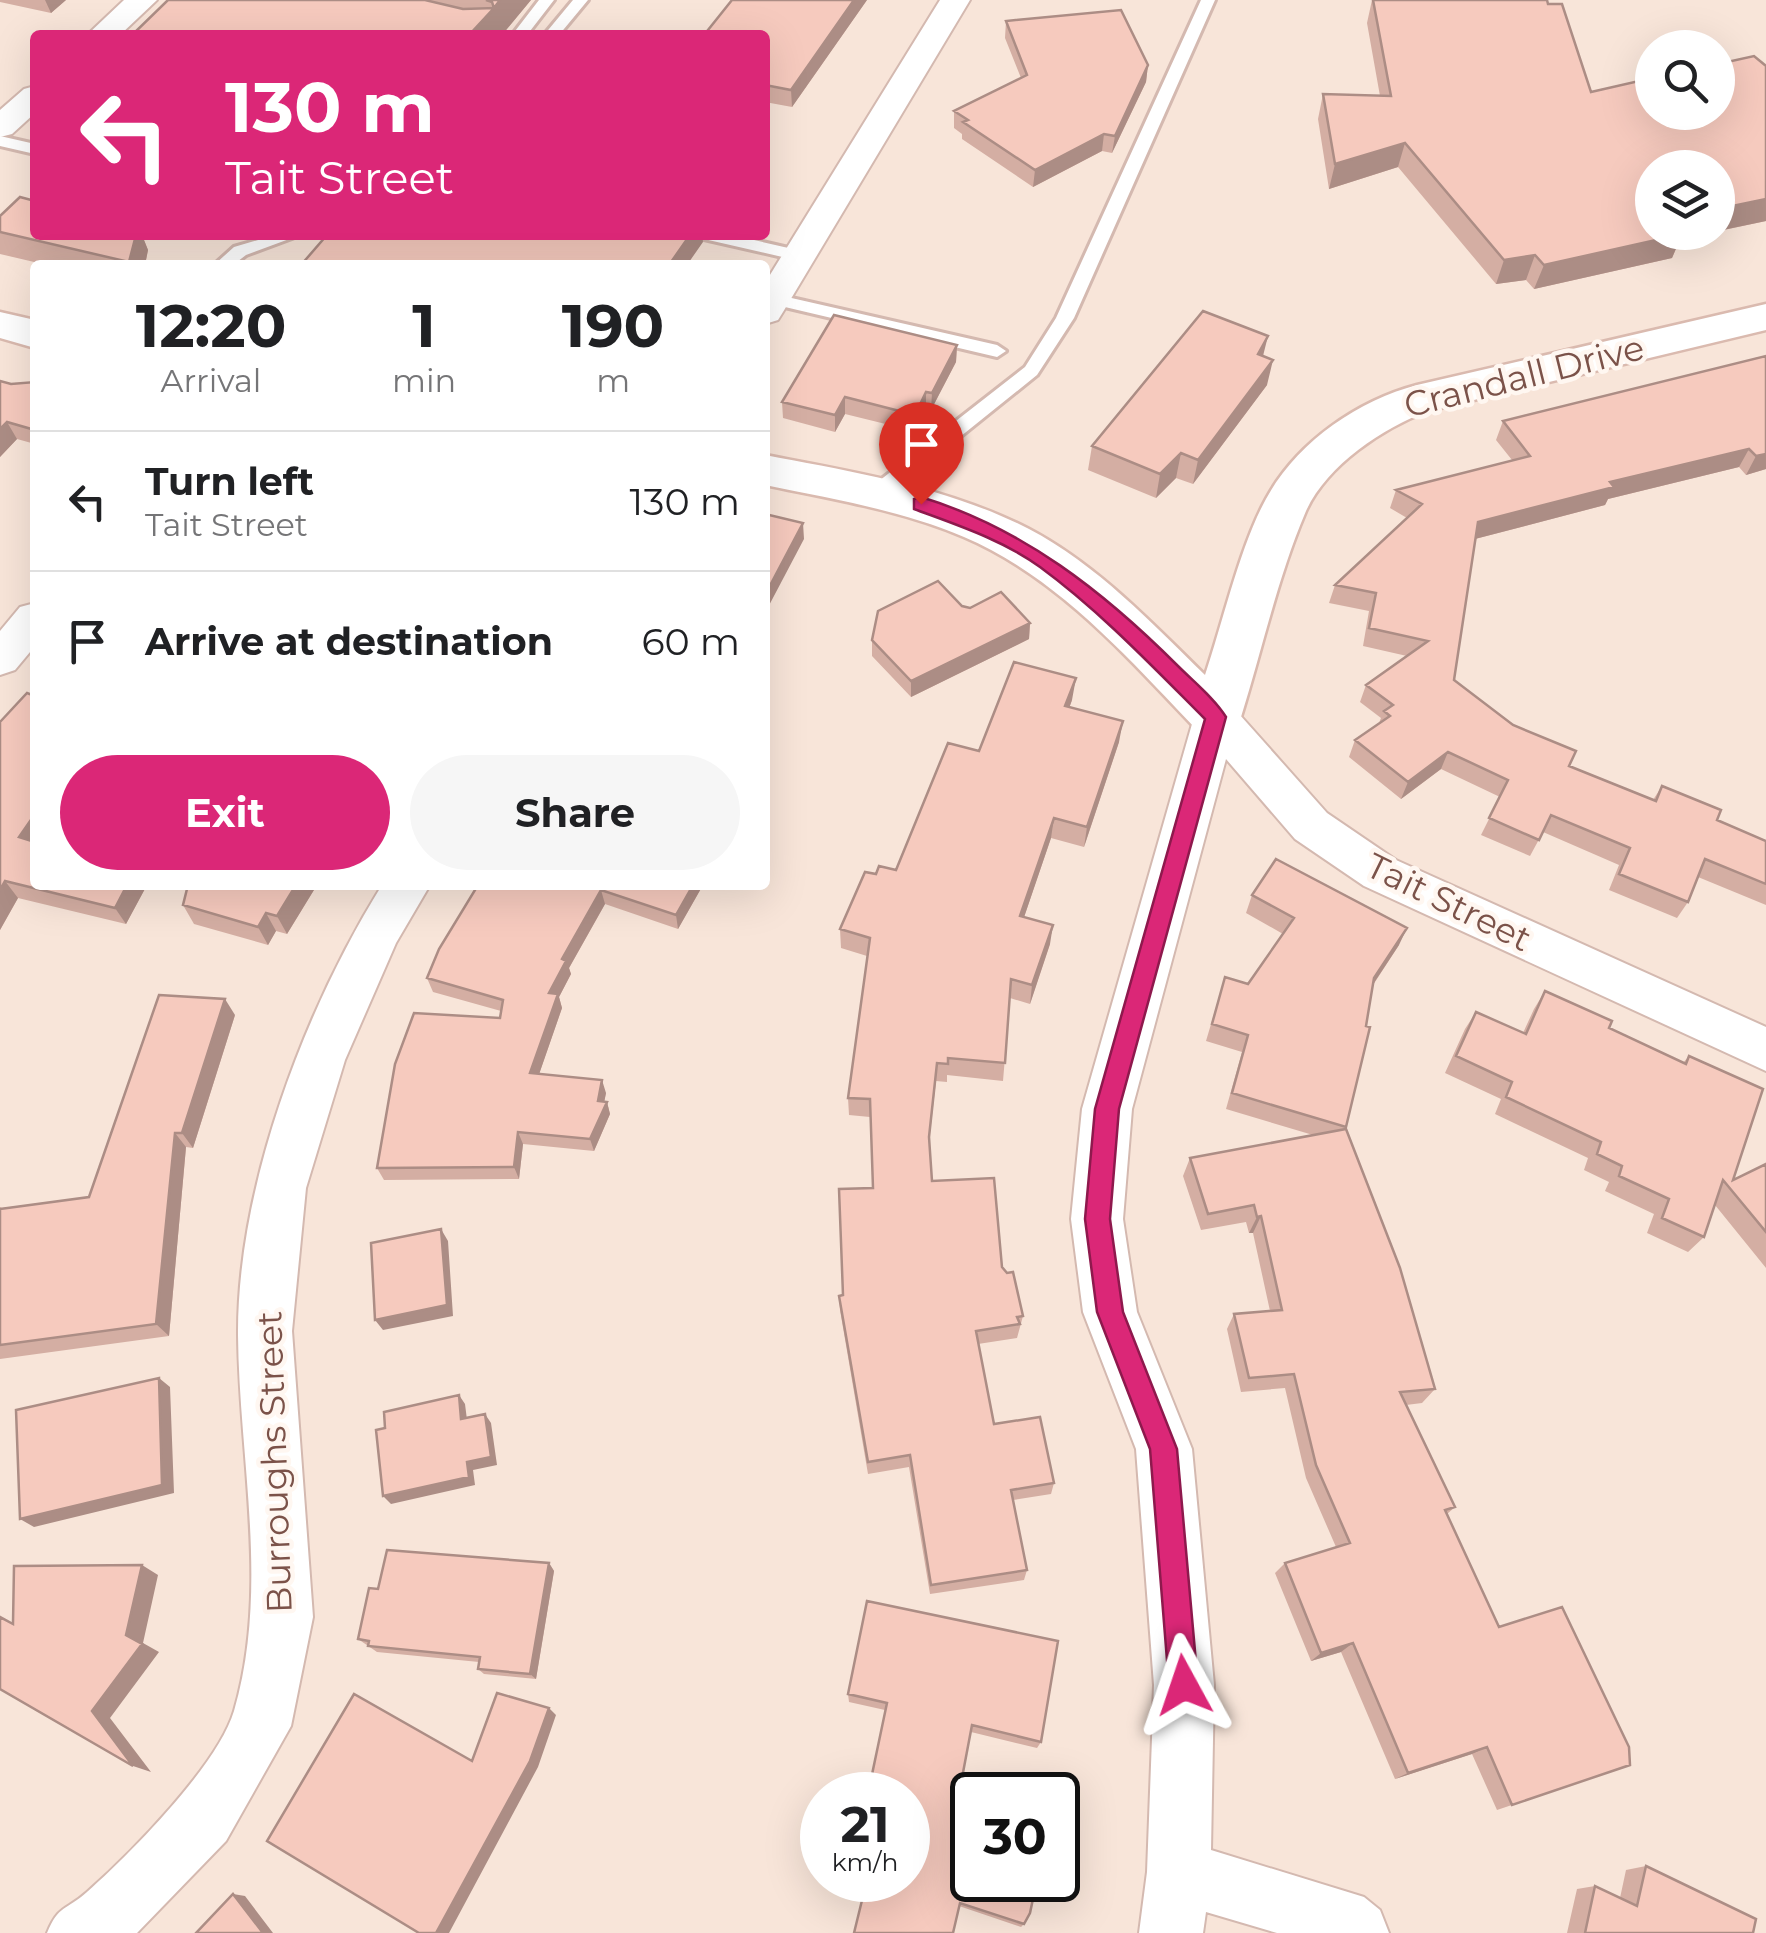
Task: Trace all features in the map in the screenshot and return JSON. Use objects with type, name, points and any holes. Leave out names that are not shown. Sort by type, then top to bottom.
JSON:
[{"type":"street","points":[[108,30],[142,0]]},
{"type":"street","points":[[770,304],[956,0]]},
{"type":"street","points":[[0,127],[30,100]]},
{"type":"street","name":"Crandall Drive","points":[[1170,1933],[1180,1872],[1184,1685],[1164,1449],[1110,1312],[1097,1219],[1107,1109],[1216,717],[1286,503],[1328,452],[1378,414],[1418,399],[1766,318]]},
{"type":"street","points":[[0,325],[30,333]]},
{"type":"street","name":"Tait Street","points":[[770,471],[877,494],[983,528],[1046,562],[1154,655],[1216,717],[1311,826],[1380,874],[1766,1050]]},
{"type":"street","points":[[0,659],[30,624]]},
{"type":"street","name":"Burroughs Street","points":[[80,1933],[106,1918],[204,1819],[261,1726],[283,1617],[265,1330],[280,1188],[320,1060],[377,934],[404,890]]},
{"type":"street","points":[[1180,1872],[1341,1920],[1357,1933]]},
{"type":"lane","points":[[523,30],[546,0]]},
{"type":"lane","points":[[554,30],[580,0]]},
{"type":"lane","points":[[877,494],[1001,398],[1040,358],[1066,318],[1208,0]]},
{"type":"lane","points":[[0,142],[30,148]]},
{"type":"lane","points":[[229,260],[240,252],[277,240]]},
{"type":"lane","points":[[731,240],[800,256]]},
{"type":"lane","points":[[770,306],[997,351]]},
{"type":"shaded area","points":[[0,0],[1766,0],[1766,1933],[0,1933]]},
{"type":"building","points":[[168,0],[425,0],[463,9],[494,8],[474,30],[137,30]]},
{"type":"building","points":[[732,0],[854,0],[791,90],[770,86],[770,30],[708,30]]},
{"type":"building","points":[[1373,0],[1547,0],[1548,4],[1562,4],[1591,92],[1635,82],[1635,130],[1735,130],[1735,60],[1754,56],[1766,66],[1766,199],[1735,205],[1735,150],[1635,150],[1635,245],[1544,265],[1535,255],[1504,260],[1405,143],[1335,164],[1323,94],[1391,96]]},
{"type":"building","points":[[1121,10],[1148,65],[1115,136],[1104,134],[1035,170],[963,122],[968,120],[954,111],[1027,75],[1006,21]]},
{"type":"building","points":[[20,197],[30,200],[30,239],[0,232],[0,216]]},
{"type":"building","points":[[34,240],[135,240],[130,260]]},
{"type":"building","points":[[323,240],[686,240],[672,260],[305,260]]},
{"type":"building","points":[[1203,311],[1268,336],[1258,354],[1273,360],[1198,460],[1181,453],[1160,474],[1092,446]]},
{"type":"building","points":[[834,315],[957,345],[932,393],[926,392],[915,415],[845,397],[835,415],[782,402]]},
{"type":"building","points":[[1766,356],[1766,454],[1756,456],[1749,449],[1610,482],[1614,487],[1478,522],[1454,680],[1513,725],[1576,751],[1569,766],[1656,801],[1662,786],[1721,810],[1717,820],[1766,841],[1766,884],[1705,859],[1688,902],[1619,874],[1630,848],[1551,815],[1539,840],[1489,818],[1508,780],[1448,752],[1408,782],[1355,740],[1390,716],[1384,711],[1393,705],[1366,685],[1428,641],[1369,628],[1376,593],[1335,585],[1422,504],[1396,490],[1530,456],[1503,421]]},
{"type":"building","points":[[0,381],[30,382],[30,429],[7,422],[0,429]]},
{"type":"building","points":[[770,515],[803,523],[770,586]]},
{"type":"building","points":[[938,581],[962,606],[970,608],[1001,592],[1030,623],[911,681],[872,640],[878,611]]},
{"type":"building","points":[[1014,662],[1076,678],[1065,706],[1123,721],[1087,827],[1054,818],[1020,916],[1053,925],[1032,985],[1011,979],[1005,1063],[948,1058],[948,1064],[937,1063],[929,1137],[932,1181],[994,1178],[1002,1267],[1007,1273],[1013,1272],[1023,1316],[1017,1317],[1020,1324],[976,1331],[994,1424],[1040,1417],[1054,1483],[1011,1490],[1027,1570],[931,1585],[910,1455],[868,1462],[839,1296],[843,1295],[839,1189],[873,1188],[870,1099],[848,1098],[870,938],[840,929],[865,872],[876,874],[879,866],[896,870],[948,743],[979,751]]},
{"type":"building","points":[[30,694],[30,821],[19,837],[30,840],[30,887],[5,881],[0,890],[0,722]]},
{"type":"building","points":[[1276,859],[1407,928],[1374,978],[1366,1026],[1370,1027],[1346,1127],[1232,1093],[1248,1035],[1212,1024],[1225,977],[1248,984],[1294,918],[1252,895]]},
{"type":"building","points":[[42,890],[124,890],[115,908]]},
{"type":"building","points":[[187,890],[293,890],[277,916],[266,913],[258,927],[183,905]]},
{"type":"building","points":[[475,890],[601,890],[562,959],[566,961],[549,993],[558,994],[530,1073],[602,1080],[598,1101],[607,1102],[590,1139],[518,1132],[514,1167],[377,1168],[395,1064],[414,1013],[500,1018],[503,1000],[427,978],[439,949]]},
{"type":"building","points":[[601,890],[690,890],[676,915]]},
{"type":"building","points":[[1545,991],[1612,1021],[1609,1028],[1686,1064],[1689,1056],[1763,1089],[1733,1180],[1766,1164],[1766,1232],[1723,1180],[1704,1237],[1662,1218],[1669,1199],[1619,1176],[1622,1166],[1597,1154],[1601,1142],[1506,1097],[1512,1082],[1456,1056],[1476,1012],[1526,1034]]},
{"type":"building","points":[[159,995],[225,999],[182,1133],[175,1133],[156,1324],[0,1345],[0,1209],[89,1197]]},
{"type":"building","points":[[1346,1129],[1400,1268],[1435,1389],[1400,1392],[1455,1507],[1445,1510],[1499,1627],[1562,1607],[1629,1747],[1630,1765],[1512,1805],[1487,1747],[1408,1773],[1353,1643],[1321,1653],[1285,1563],[1350,1543],[1316,1465],[1294,1374],[1249,1378],[1234,1314],[1282,1310],[1261,1216],[1257,1217],[1254,1205],[1208,1214],[1190,1158]]},
{"type":"building","points":[[441,1229],[447,1305],[375,1320],[371,1243]]},
{"type":"building","points":[[159,1378],[162,1485],[20,1519],[16,1410]]},
{"type":"building","points":[[459,1395],[461,1419],[485,1414],[491,1457],[467,1462],[469,1477],[383,1496],[376,1430],[385,1428],[384,1412]]},
{"type":"building","points":[[387,1550],[549,1563],[530,1674],[478,1669],[480,1657],[368,1646],[369,1641],[358,1639],[369,1588],[378,1589]]},
{"type":"building","points":[[142,1565],[126,1635],[142,1644],[92,1711],[133,1766],[0,1689],[0,1617],[13,1624],[14,1566]]},
{"type":"building","points":[[867,1601],[1058,1641],[1041,1742],[972,1725],[963,1772],[950,1772],[950,1902],[1032,1902],[1024,1924],[960,1903],[953,1933],[854,1933],[862,1902],[930,1902],[930,1772],[873,1772],[887,1703],[848,1694]]},
{"type":"building","points":[[497,1693],[549,1708],[530,1761],[436,1933],[419,1933],[267,1841],[354,1694],[472,1761]]},
{"type":"building","points":[[1646,1866],[1756,1919],[1753,1933],[1585,1933],[1595,1886],[1637,1906]]},
{"type":"building","points":[[233,1894],[263,1933],[196,1933]]},
{"type":"route","points":[[921,504],[983,528],[1046,562],[1154,655],[1216,717],[1107,1109],[1097,1219],[1110,1312],[1164,1449],[1184,1685]]}]
